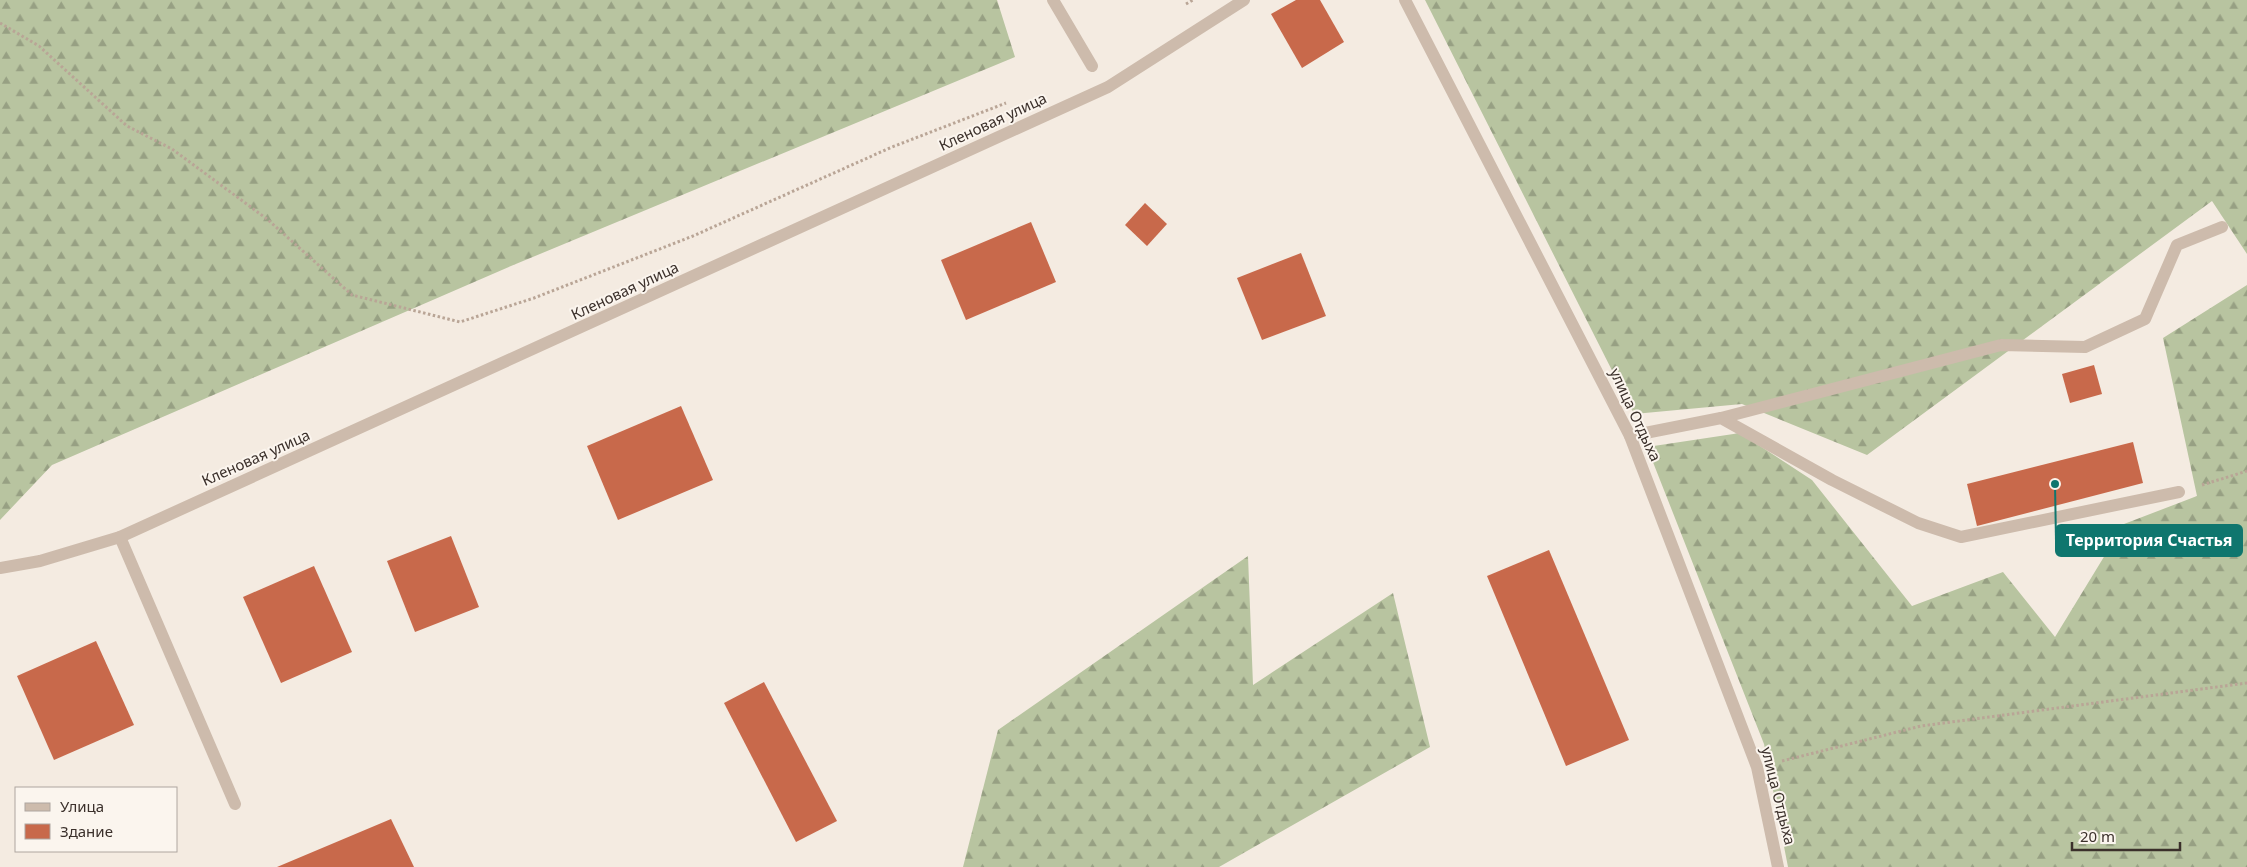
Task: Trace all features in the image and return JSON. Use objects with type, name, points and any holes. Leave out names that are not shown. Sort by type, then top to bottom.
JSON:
[{"type":"street","points":[[1053,0],[1092,66]]},
{"type":"street","name":"Кленовая улица","points":[[0,568],[40,561],[120,537],[1108,86],[1244,0]]},
{"type":"street","name":"улица Отдыха","points":[[1405,0],[1630,436],[1757,767],[1778,867]]},
{"type":"street","points":[[1630,436],[1721,418],[2001,345],[2085,347],[2145,319],[2177,245],[2222,226]]},
{"type":"street","points":[[1721,418],[1832,480],[1909,518],[1961,537],[2179,492]]},
{"type":"street","points":[[120,537],[235,804]]},
{"type":"path","points":[[0,23],[39,46],[127,126],[172,149],[267,219],[352,295],[460,322],[534,298],[693,236],[892,147],[1008,102]]},
{"type":"path","points":[[2179,492],[2247,471]]},
{"type":"path","points":[[1757,767],[1921,726],[2247,683]]},
{"type":"green space","points":[[0,0],[997,0],[1015,57],[511,266],[52,465],[0,520]]},
{"type":"green space","points":[[1425,0],[2247,0],[2247,254],[2212,201],[1867,455],[1742,404],[1634,414]]},
{"type":"green space","points":[[2247,285],[2247,867],[1788,867],[1764,744],[1647,447],[1740,433],[1812,480],[1912,606],[2003,572],[2055,637],[2124,524],[2197,496],[2163,338]]},
{"type":"green space","points":[[1248,556],[1253,685],[1393,593],[1430,747],[1219,867],[963,867],[998,730]]},
{"type":"building","points":[[1296,0],[1320,0],[1344,42],[1302,68],[1271,14]]},
{"type":"building","points":[[1145,203],[1167,224],[1147,246],[1125,225]]},
{"type":"building","points":[[1031,222],[1056,282],[966,320],[941,260]]},
{"type":"building","points":[[1301,253],[1326,316],[1262,340],[1237,278]]},
{"type":"building","points":[[2094,365],[2102,394],[2070,403],[2062,374]]},
{"type":"building","points":[[681,406],[713,480],[618,520],[587,446]]},
{"type":"building","points":[[2133,442],[2143,483],[1977,526],[1967,484]]},
{"type":"building","points":[[451,536],[479,607],[415,632],[387,561]]},
{"type":"building","points":[[1549,550],[1629,740],[1566,766],[1487,576]]},
{"type":"building","points":[[314,566],[352,652],[281,683],[243,597]]},
{"type":"building","points":[[96,641],[134,725],[54,760],[17,676]]},
{"type":"building","points":[[764,682],[837,821],[796,842],[724,703]]},
{"type":"building","points":[[391,819],[414,867],[277,867]]},
{"type":"place","name":"Территория Счастья","points":[[2055,484]]}]
